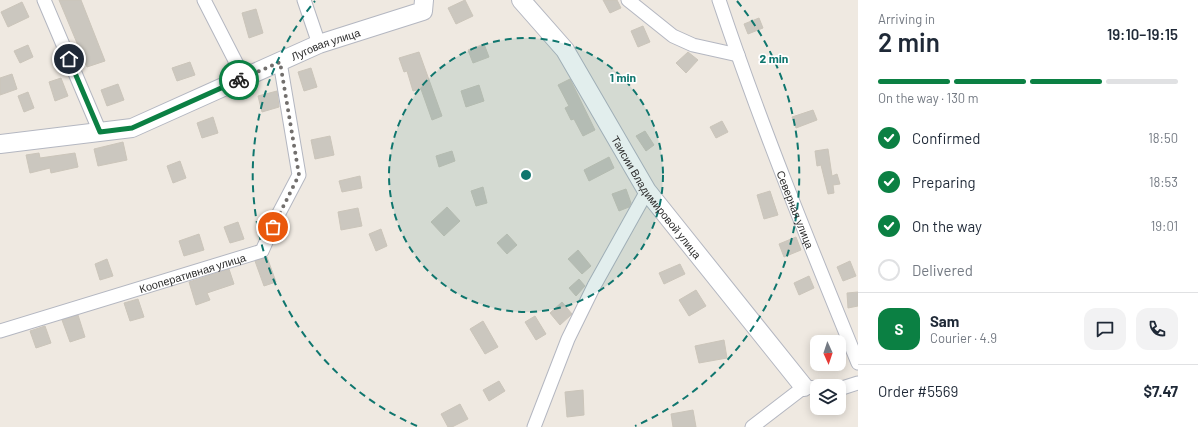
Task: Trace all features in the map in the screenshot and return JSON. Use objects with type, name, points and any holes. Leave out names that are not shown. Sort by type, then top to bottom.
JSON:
[{"type":"street","points":[[44,0],[100,132]]},
{"type":"street","points":[[204,0],[244,78]]},
{"type":"street","points":[[304,0],[320,44]]},
{"type":"street","name":"Таисии Владимировой улица","points":[[521,0],[565,50],[647,190],[810,388]]},
{"type":"street","points":[[628,0],[673,36],[693,45],[738,55]]},
{"type":"street","name":"Северная улица","points":[[719,0],[810,247],[858,363]]},
{"type":"street","name":"Луговая улица","points":[[0,144],[132,128],[320,44],[423,6]]},
{"type":"street","name":"Кооперативная улица","points":[[0,331],[262,251],[278,215],[299,175],[280,62]]},
{"type":"street","points":[[534,427],[568,339],[594,286],[647,190]]},
{"type":"street","points":[[846,387],[858,384]]},
{"type":"street","points":[[752,427],[810,388]]},
{"type":"building","points":[[59,0],[81,0],[105,61],[87,67]]},
{"type":"building","points":[[465,0],[473,16],[456,24],[448,8]]},
{"type":"building","points":[[603,0],[617,0],[621,8],[610,13]]},
{"type":"building","points":[[22,2],[29,17],[8,27],[1,12]]},
{"type":"building","points":[[256,9],[263,33],[249,38],[242,13]]},
{"type":"building","points":[[759,18],[763,28],[748,34],[744,24]]},
{"type":"building","points":[[643,26],[650,42],[638,47],[631,31]]},
{"type":"building","points":[[484,44],[489,57],[473,63],[468,50]]},
{"type":"building","points":[[28,45],[33,57],[20,63],[14,51]]},
{"type":"building","points":[[419,52],[442,116],[432,120],[421,89],[413,91],[407,71],[404,72],[399,58]]},
{"type":"building","points":[[688,52],[698,60],[686,73],[676,63]]},
{"type":"building","points":[[190,62],[195,75],[177,81],[172,68]]},
{"type":"building","points":[[311,68],[317,87],[304,91],[298,72]]},
{"type":"building","points":[[12,74],[17,89],[0,95],[0,78]]},
{"type":"building","points":[[61,78],[68,96],[55,101],[49,82]]},
{"type":"building","points":[[570,79],[595,130],[583,136],[574,119],[571,120],[565,108],[569,106],[558,85]]},
{"type":"building","points":[[118,84],[124,100],[107,106],[101,90]]},
{"type":"building","points":[[479,85],[484,101],[466,107],[461,91]]},
{"type":"building","points":[[277,91],[279,107],[262,112],[258,96]]},
{"type":"building","points":[[28,92],[34,108],[24,112],[18,96]]},
{"type":"building","points":[[813,110],[817,120],[796,128],[792,117]]},
{"type":"building","points":[[213,117],[218,133],[202,138],[197,123]]},
{"type":"building","points":[[722,121],[728,132],[716,138],[710,127]]},
{"type":"building","points":[[645,131],[654,145],[646,151],[636,136]]},
{"type":"building","points":[[330,136],[334,155],[315,159],[311,140]]},
{"type":"building","points":[[123,142],[127,160],[98,166],[94,149]]},
{"type":"building","points":[[828,149],[832,176],[837,174],[840,184],[833,185],[834,193],[828,194],[821,165],[817,166],[815,151]]},
{"type":"building","points":[[452,151],[455,161],[439,167],[436,156]]},
{"type":"building","points":[[39,153],[40,158],[75,153],[78,167],[51,173],[50,168],[30,173],[26,155]]},
{"type":"building","points":[[609,157],[614,168],[589,181],[584,170]]},
{"type":"building","points":[[180,161],[186,178],[173,183],[167,166]]},
{"type":"building","points":[[360,176],[362,188],[342,192],[339,181]]},
{"type":"building","points":[[483,187],[487,203],[476,206],[471,191]]},
{"type":"building","points":[[626,189],[631,203],[629,207],[619,211],[612,194]]},
{"type":"building","points":[[770,191],[778,215],[764,219],[757,195]]},
{"type":"building","points":[[447,207],[460,221],[444,236],[431,222]]},
{"type":"building","points":[[358,208],[362,226],[341,230],[338,212]]},
{"type":"building","points":[[238,222],[244,239],[230,243],[224,227]]},
{"type":"building","points":[[381,229],[387,246],[376,251],[369,234]]},
{"type":"building","points":[[199,234],[204,250],[184,256],[179,241]]},
{"type":"building","points":[[507,234],[517,245],[507,254],[497,243]]},
{"type":"building","points":[[796,237],[801,250],[784,257],[779,244]]},
{"type":"building","points":[[578,250],[591,266],[582,274],[568,259]]},
{"type":"building","points":[[267,257],[276,282],[264,286],[255,261]]},
{"type":"building","points":[[107,259],[113,276],[100,280],[95,264]]},
{"type":"building","points":[[850,261],[856,276],[843,281],[837,267]]},
{"type":"building","points":[[680,264],[685,274],[664,284],[659,273]]},
{"type":"building","points":[[229,269],[234,284],[207,293],[210,300],[196,305],[189,282]]},
{"type":"building","points":[[809,276],[814,288],[799,295],[794,283]]},
{"type":"building","points":[[579,279],[585,286],[576,296],[569,288]]},
{"type":"building","points":[[696,290],[706,306],[689,316],[679,300]]},
{"type":"building","points":[[858,292],[858,306],[848,308],[847,293]]},
{"type":"building","points":[[138,299],[144,317],[130,321],[124,303]]},
{"type":"building","points":[[562,302],[572,314],[560,325],[550,313]]},
{"type":"building","points":[[78,315],[85,337],[70,342],[62,320]]},
{"type":"building","points":[[535,316],[546,334],[536,340],[525,322]]},
{"type":"building","points":[[483,321],[498,347],[485,354],[470,329]]},
{"type":"building","points":[[45,326],[51,343],[36,348],[30,331]]},
{"type":"building","points":[[724,340],[727,358],[699,363],[695,346]]},
{"type":"building","points":[[499,381],[505,391],[489,401],[483,390]]},
{"type":"building","points":[[583,390],[584,415],[567,417],[565,392]]},
{"type":"building","points":[[460,404],[468,419],[452,427],[448,427],[441,414]]},
{"type":"building","points":[[693,410],[696,427],[673,427],[671,414]]},
{"type":"way so far","points":[[239,80],[280,62],[290,114],[299,175],[273,227]]},
{"type":"route","points":[[69,59],[100,132],[132,128],[239,80]]}]
